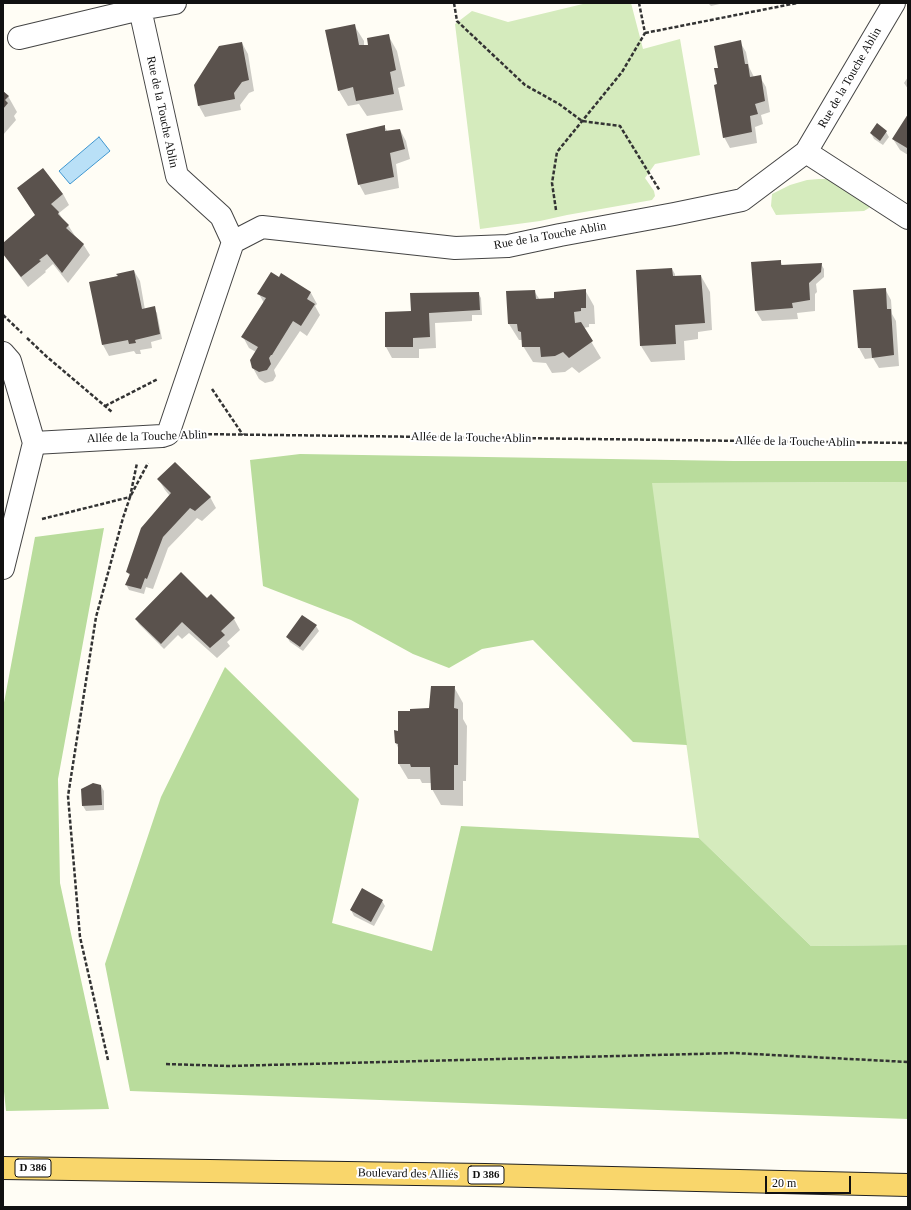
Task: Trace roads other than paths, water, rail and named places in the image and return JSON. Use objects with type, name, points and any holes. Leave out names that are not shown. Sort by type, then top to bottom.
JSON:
[{"type":"main road","name":"Boulevard des Alliés","points":[[3,1168],[485,1175],[908,1185]]},
{"type":"street","points":[[19,38],[140,9],[175,3]]},
{"type":"street","name":"Rue de la Touche Ablin","points":[[140,9],[176,176],[221,216],[233,242],[262,227],[454,248],[508,246],[560,234],[674,214],[742,200],[806,152],[894,3]]},
{"type":"street","points":[[806,152],[908,218]]},
{"type":"street","name":"Allée de la Touche Ablin","points":[[34,442],[158,436],[233,242]]},
{"type":"street","points":[[3,353],[10,361],[34,442],[3,568]]},
{"type":"water","points":[[99,137],[110,151],[70,184],[59,171]]}]
